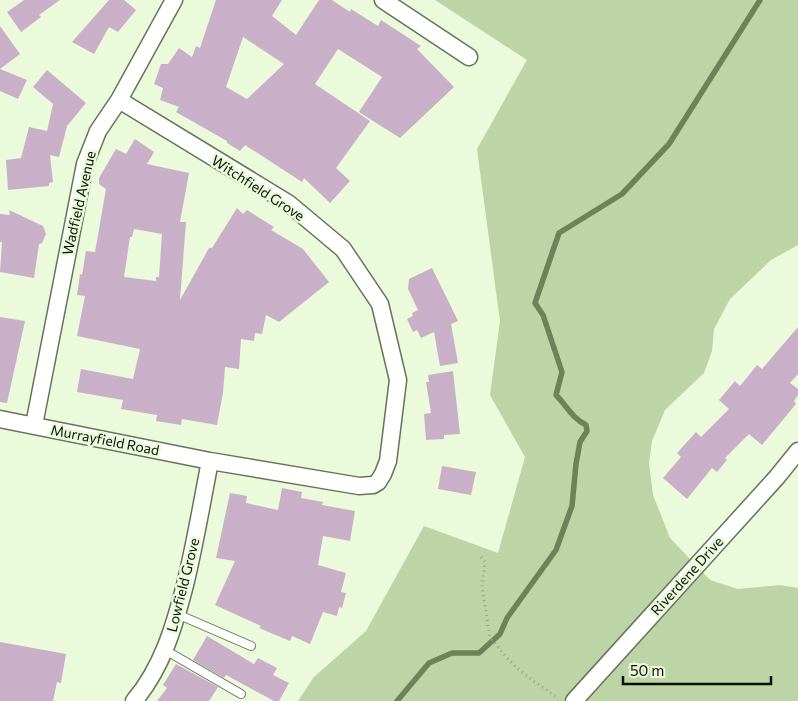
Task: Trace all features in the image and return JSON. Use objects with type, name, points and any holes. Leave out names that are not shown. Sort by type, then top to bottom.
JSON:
[{"type":"street","name":"Wadfield Avenue","points":[[34,425],[85,164],[98,131],[119,100],[174,0]]},
{"type":"street","points":[[384,0],[469,57]]},
{"type":"street","name":"Witchfield Grove","points":[[119,100],[288,203],[343,249],[380,304],[398,380],[388,462],[378,482],[373,485],[359,486],[210,460]]},
{"type":"street","name":"Murrayfield Road","points":[[0,419],[210,460]]},
{"type":"street","name":"Riverdene Drive","points":[[574,701],[777,477],[798,451]]},
{"type":"street","name":"Lowfield Grove","points":[[134,701],[160,662],[178,614],[193,552],[210,460]]},
{"type":"lane","points":[[178,614],[251,646]]},
{"type":"lane","points":[[165,650],[241,694]]},
{"type":"path","points":[[481,557],[485,562],[482,587],[490,638],[508,660],[534,682],[562,701]]},
{"type":"green space","points":[[435,0],[798,0],[798,245],[771,260],[730,299],[714,329],[712,351],[704,373],[665,410],[652,441],[649,463],[653,495],[670,538],[710,580],[738,589],[780,585],[798,588],[798,701],[298,701],[314,677],[366,631],[424,526],[498,553],[525,457],[490,395],[500,321],[477,149],[527,60]]},
{"type":"building","points":[[24,0],[60,0],[39,15],[41,17],[21,32],[7,12]]},
{"type":"building","points":[[109,0],[124,0],[136,10],[118,32],[109,27],[94,54],[72,42]]},
{"type":"building","points":[[216,0],[282,0],[272,16],[296,35],[319,0],[332,0],[350,12],[351,9],[378,26],[381,20],[421,46],[417,49],[454,87],[400,138],[359,112],[382,77],[338,49],[315,84],[370,121],[336,168],[350,181],[330,203],[304,178],[302,182],[245,145],[240,151],[227,143],[227,141],[176,112],[179,107],[160,100],[163,88],[154,84],[161,64],[168,64],[179,48],[192,57],[196,46],[200,48]],"holes":[[[243,37],[284,64],[247,99],[226,87]]]},
{"type":"building","points":[[0,26],[20,54],[0,69]]},
{"type":"building","points":[[0,69],[27,80],[18,99],[0,91]]},
{"type":"building","points":[[47,70],[86,103],[67,126],[59,157],[50,155],[53,182],[49,183],[49,186],[8,190],[6,160],[21,158],[29,127],[47,131],[53,104],[33,87]]},
{"type":"building","points":[[135,139],[154,152],[147,164],[189,173],[180,222],[186,222],[180,300],[209,248],[212,248],[237,208],[243,214],[247,210],[274,227],[271,230],[303,249],[329,282],[279,322],[266,315],[262,334],[255,333],[254,341],[241,339],[239,369],[225,367],[223,393],[217,425],[182,419],[181,425],[156,421],[157,415],[121,409],[123,400],[77,392],[81,369],[133,379],[140,349],[77,336],[85,296],[77,295],[80,274],[82,275],[86,251],[95,252],[106,189],[99,184],[99,178],[116,149],[126,154]],"holes":[[[134,229],[162,234],[159,277],[156,277],[156,281],[124,277],[130,237],[132,237]]]},
{"type":"building","points":[[9,210],[43,226],[46,234],[42,243],[39,244],[34,278],[0,272],[2,242],[0,242],[0,214],[10,215]]},
{"type":"building","points":[[432,268],[458,321],[451,324],[458,363],[440,366],[434,332],[421,338],[417,330],[413,332],[407,319],[418,310],[408,289],[409,279]]},
{"type":"building","points":[[0,317],[25,321],[7,403],[0,402]]},
{"type":"building","points":[[798,327],[798,374],[790,383],[798,389],[798,395],[794,401],[796,404],[762,445],[749,434],[725,458],[727,460],[717,472],[712,468],[687,499],[663,478],[681,457],[677,453],[696,432],[701,437],[729,409],[719,400],[735,381],[740,386],[757,365],[762,369]]},
{"type":"building","points":[[453,371],[460,434],[444,435],[444,439],[426,440],[424,414],[431,413],[426,382],[429,382],[428,375]]},
{"type":"building","points":[[442,466],[476,472],[471,495],[438,489]]},
{"type":"building","points":[[282,488],[302,492],[301,498],[323,502],[322,505],[355,511],[350,541],[323,536],[318,565],[346,573],[341,592],[346,593],[342,608],[339,607],[337,616],[323,612],[310,644],[292,636],[290,641],[259,628],[261,626],[215,605],[235,561],[216,558],[230,493],[247,496],[246,503],[278,510]]},
{"type":"building","points":[[207,636],[254,664],[258,658],[277,668],[273,675],[289,683],[279,701],[274,701],[226,675],[224,678],[193,660]]},
{"type":"building","points":[[0,642],[66,654],[61,683],[57,682],[53,701],[0,701]]},
{"type":"building","points":[[176,664],[218,687],[209,701],[157,701],[167,688],[163,685]]},
{"type":"waterway","points":[[397,701],[429,663],[452,653],[479,653],[500,634],[507,618],[556,550],[572,506],[580,442],[587,431],[586,425],[573,415],[556,395],[562,372],[543,315],[535,303],[559,233],[622,194],[669,144],[760,0]]}]
